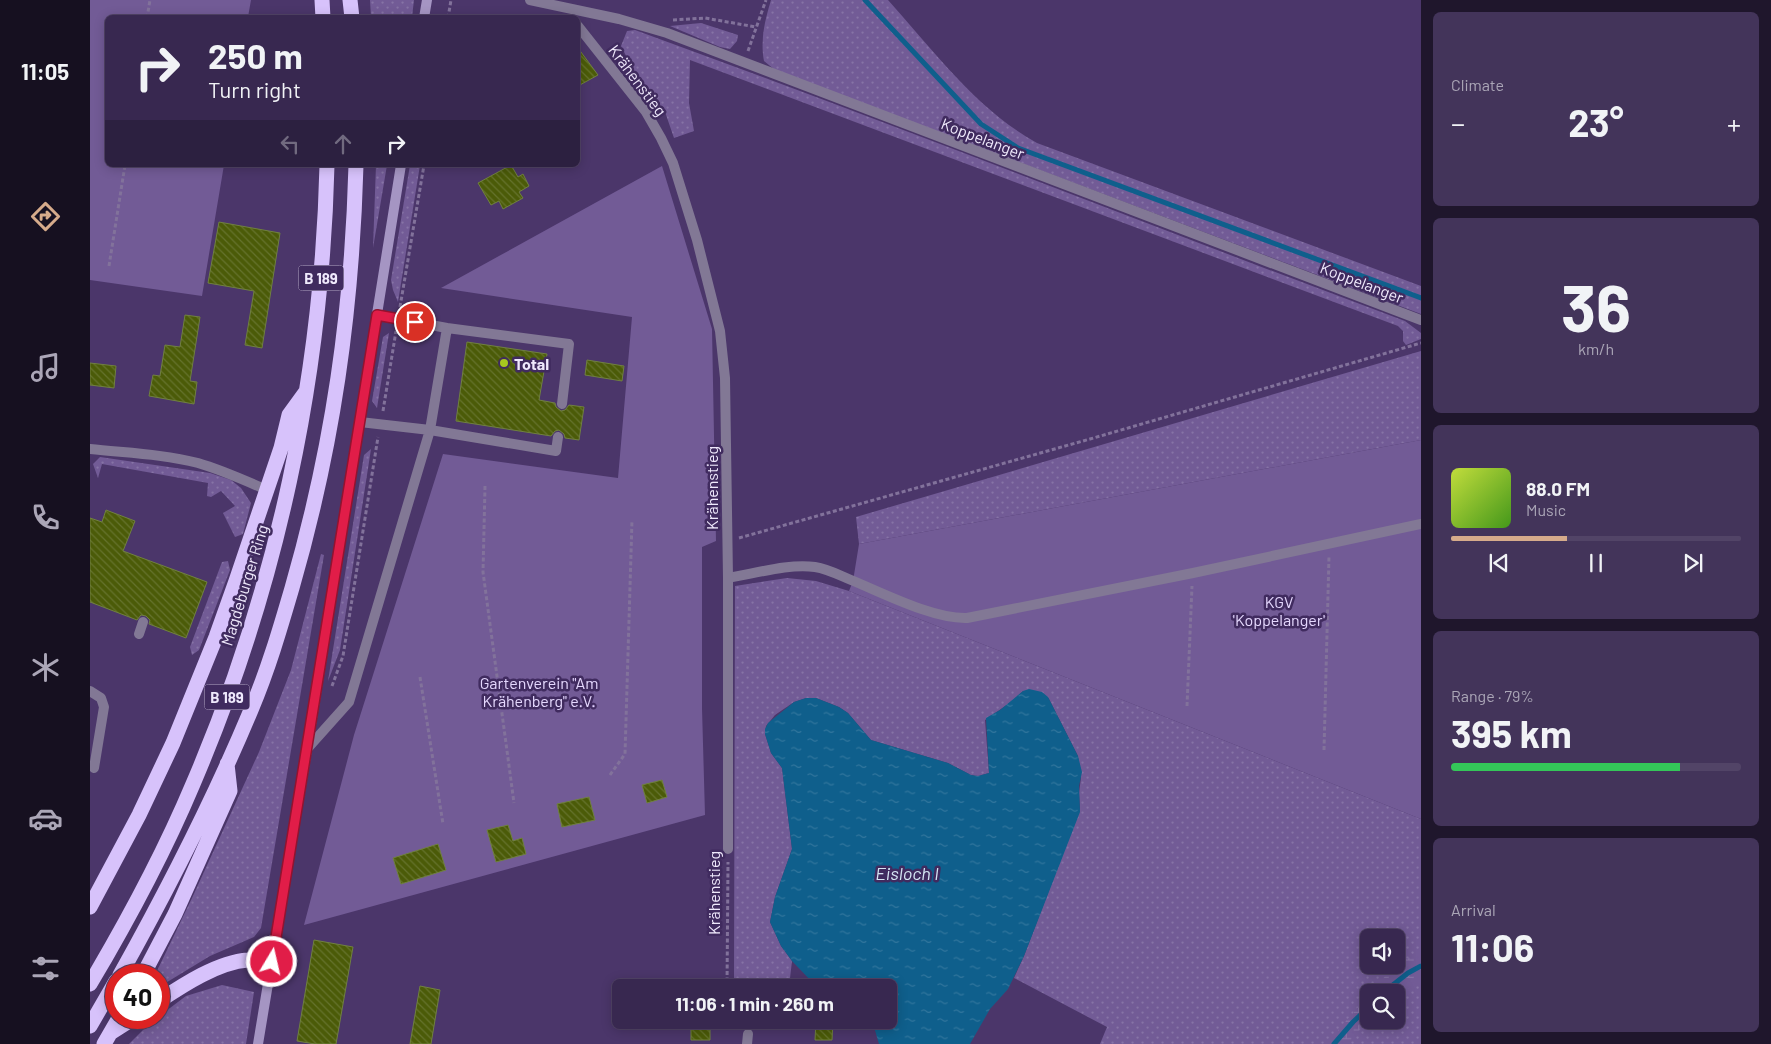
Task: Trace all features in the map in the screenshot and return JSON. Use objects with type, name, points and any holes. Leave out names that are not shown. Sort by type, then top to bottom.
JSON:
[{"type":"highway","points":[[322,0],[323,15]]},
{"type":"highway","points":[[350,0],[352,15]]},
{"type":"highway","name":"Magdeburger Ring","points":[[90,984],[140,896],[193,786],[224,707],[280,527],[308,390],[322,267],[327,167]]},
{"type":"highway","name":"B 189","points":[[126,964],[175,873],[252,710],[279,633],[321,477],[337,389],[350,292],[356,167]]},
{"type":"highway","points":[[90,907],[136,821],[172,742],[216,637],[267,490],[284,438],[289,415],[308,390]]},
{"type":"highway","points":[[148,964],[171,921],[230,791],[227,763]]},
{"type":"highway","points":[[170,994],[194,979],[226,966],[251,960],[272,962]]},
{"type":"highway","points":[[90,1026],[105,1000]]},
{"type":"highway","points":[[107,1039],[120,1029]]},
{"type":"street","points":[[424,15],[426,0]]},
{"type":"street","name":"Koppelanger","points":[[530,0],[562,8],[600,14],[645,26],[1421,320]]},
{"type":"street","points":[[562,8],[568,15]]},
{"type":"street","name":"Krähenstieg","points":[[580,29],[654,124],[673,163],[684,194],[713,301],[722,345],[728,578],[728,849]]},
{"type":"street","points":[[258,1044],[308,749],[400,167]]},
{"type":"street","points":[[377,315],[447,328],[569,344],[562,404]]},
{"type":"street","points":[[308,749],[349,702],[430,430],[447,328]]},
{"type":"street","points":[[360,422],[430,430],[556,450],[558,437]]},
{"type":"street","points":[[90,449],[198,463],[267,490]]},
{"type":"street","points":[[728,578],[794,566],[814,567],[831,571],[946,617],[960,618],[1193,573],[1421,524]]},
{"type":"street","points":[[139,634],[143,622]]},
{"type":"street","points":[[90,691],[100,698],[104,707],[94,768]]},
{"type":"path","points":[[148,15],[150,0]]},
{"type":"path","points":[[448,15],[451,0]]},
{"type":"path","points":[[744,63],[766,0]]},
{"type":"path","points":[[671,20],[705,18],[756,27]]},
{"type":"path","points":[[109,266],[125,167]]},
{"type":"path","points":[[332,688],[342,656],[424,167]]},
{"type":"path","points":[[726,542],[1081,442],[1421,343]]},
{"type":"path","points":[[485,486],[483,572],[514,803]]},
{"type":"path","points":[[610,775],[625,754],[632,520]]},
{"type":"path","points":[[1324,750],[1329,543]]},
{"type":"path","points":[[1187,706],[1193,573]]},
{"type":"path","points":[[420,677],[443,824]]},
{"type":"path","name":"Krähenstieg","points":[[727,979],[728,849]]},
{"type":"green space","points":[[90,0],[251,0],[248,15],[105,15],[105,167],[224,167],[202,296],[90,280]]},
{"type":"green space","points":[[370,0],[414,0],[412,15],[371,15]]},
{"type":"green space","points":[[771,0],[888,0],[939,59],[975,96],[995,114],[1037,143],[1421,286],[1421,314],[775,70],[764,61],[763,53],[764,30]]},
{"type":"green space","points":[[701,23],[738,35],[737,41],[730,49],[720,47],[670,26]]},
{"type":"green space","points":[[635,30],[1405,321],[1421,333],[1421,339],[1406,345],[1403,341],[1403,331],[1398,326],[690,60],[689,103],[694,131],[674,138],[664,109],[648,98],[621,46],[627,31]]},
{"type":"green space","name":"Gartenverein \"Am Krähenberg\" e.V.","points":[[662,166],[712,329],[716,541],[702,547],[702,708],[705,815],[304,925],[354,735],[443,454],[618,478],[632,317],[441,288]]},
{"type":"green space","points":[[376,167],[387,167],[373,248]]},
{"type":"green space","points":[[410,167],[420,167],[398,302],[391,280]]},
{"type":"green space","points":[[389,333],[377,408],[372,401],[383,337]]},
{"type":"green space","points":[[1421,351],[1421,440],[859,544],[856,517]]},
{"type":"green space","name":"KGV 'Koppelanger'","points":[[1421,440],[1421,819],[849,591],[853,581],[859,544]]},
{"type":"green space","points":[[371,449],[340,650],[328,681],[364,455]]},
{"type":"green space","points":[[100,457],[210,473],[231,480],[241,488],[251,503],[243,534],[235,537],[223,513],[235,506],[221,491],[211,497],[207,496],[208,483],[102,464],[98,478],[93,464]]},
{"type":"green space","points":[[321,554],[324,555],[261,928],[254,937],[210,956],[170,980],[170,964],[160,964],[259,752],[291,670]]},
{"type":"green space","points":[[228,561],[230,570],[199,650],[192,655],[190,647],[222,562]]},
{"type":"green space","points":[[787,578],[816,581],[849,591],[1421,819],[1421,1044],[1100,1044],[1107,1027],[1014,978],[1080,809],[1079,793],[1081,778],[1078,756],[1048,697],[1023,691],[985,720],[989,773],[978,776],[971,775],[948,763],[871,740],[848,713],[839,707],[816,698],[806,698],[794,702],[775,715],[766,726],[765,734],[771,753],[782,768],[792,849],[775,897],[770,922],[781,946],[792,961],[790,979],[734,979],[735,586]]},
{"type":"green space","points":[[1421,953],[1421,980],[1405,991],[1405,984],[1378,984],[1387,974],[1405,974],[1405,960]]},
{"type":"green space","points":[[222,985],[254,992],[246,1044],[129,1044],[144,1029],[170,1029],[170,1008],[186,996]]},
{"type":"green space","points":[[1360,1005],[1361,1029],[1348,1044],[1330,1044],[1339,1029]]},
{"type":"water","name":"Eisloch I","points":[[1029,689],[1042,692],[1048,697],[1078,756],[1082,772],[1079,786],[1080,812],[1024,956],[1008,989],[990,1009],[970,1044],[879,1044],[875,1029],[897,1029],[897,979],[809,979],[781,946],[770,922],[775,897],[792,849],[782,768],[771,753],[765,729],[768,723],[794,702],[806,698],[816,698],[839,707],[848,713],[871,740],[948,763],[971,775],[978,776],[989,773],[986,718],[1000,710],[1023,691]]},
{"type":"building","points":[[580,51],[598,75],[580,85]]},
{"type":"building","points":[[507,167],[512,167],[518,177],[523,174],[529,186],[519,192],[523,198],[503,209],[499,201],[491,205],[478,183]]},
{"type":"building","points":[[219,222],[280,233],[262,348],[245,345],[254,291],[208,283]]},
{"type":"building","points":[[185,315],[200,317],[190,381],[197,382],[194,404],[149,396],[153,375],[160,376],[165,345],[180,347]]},
{"type":"building","points":[[467,342],[547,354],[539,400],[555,403],[556,407],[561,411],[565,410],[569,405],[584,407],[579,440],[565,438],[564,434],[559,430],[555,431],[551,436],[456,421]]},
{"type":"building","points":[[587,360],[624,366],[622,381],[585,375]]},
{"type":"building","points":[[90,363],[116,366],[114,388],[90,385]]},
{"type":"building","points":[[106,510],[135,521],[123,551],[207,582],[186,638],[149,624],[150,620],[146,616],[141,615],[137,620],[90,602],[90,518],[102,522]]},
{"type":"building","points":[[662,780],[667,797],[647,803],[642,785]]},
{"type":"building","points":[[589,797],[595,820],[562,827],[557,804]]},
{"type":"building","points":[[508,825],[513,841],[522,838],[526,854],[496,862],[487,830]]},
{"type":"building","points":[[438,844],[446,870],[401,884],[393,858]]},
{"type":"building","points":[[314,940],[353,947],[336,1044],[315,1044],[297,1041]]},
{"type":"building","points":[[420,986],[440,990],[431,1044],[410,1044]]},
{"type":"building","points":[[691,1029],[710,1029],[710,1040],[691,1040]]},
{"type":"building","points":[[816,1029],[833,1029],[832,1040],[815,1040]]},
{"type":"waterway","points":[[865,0],[981,124],[1018,148],[1421,298]]},
{"type":"waterway","points":[[1394,984],[1421,966]]},
{"type":"waterway","points":[[1334,1044],[1360,1015]]},
{"type":"place","name":"Total","points":[[504,363]]},
{"type":"route","points":[[272,962],[377,315],[415,322]]}]
